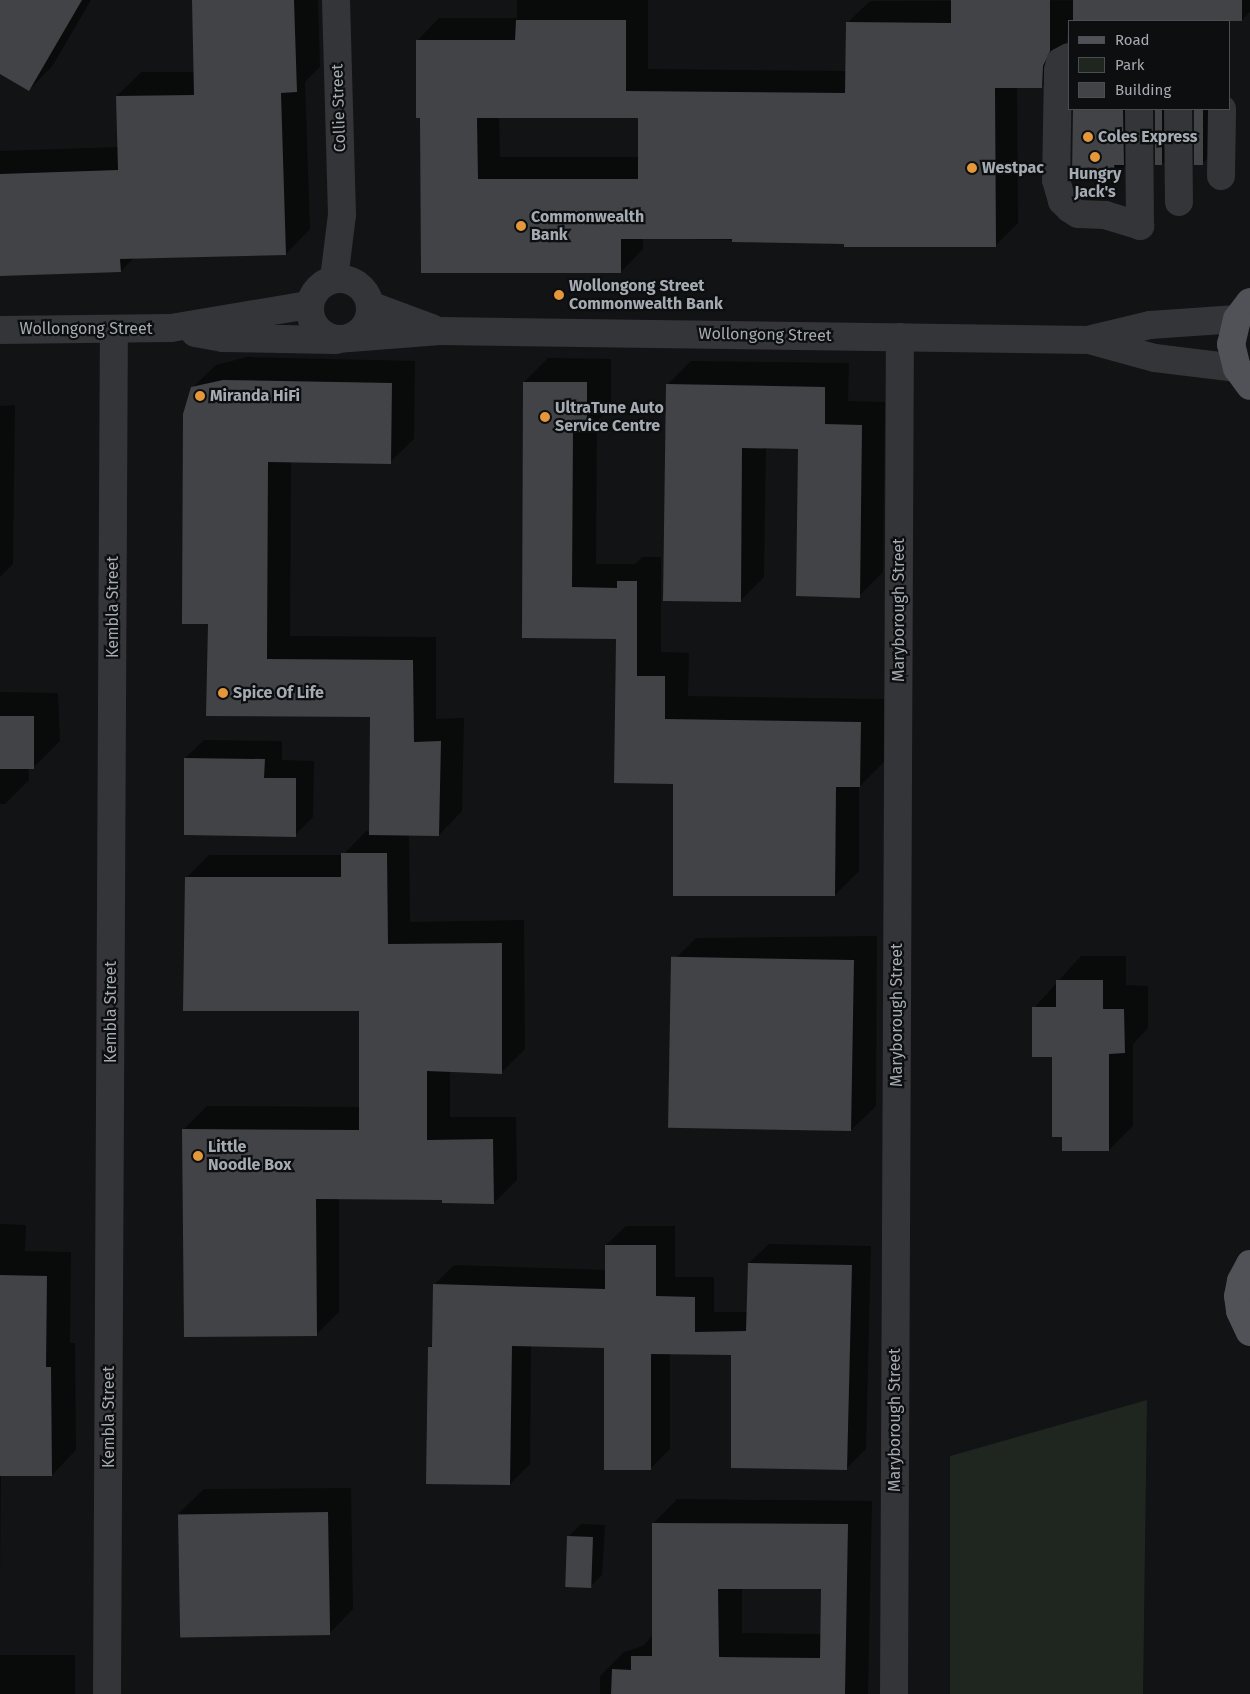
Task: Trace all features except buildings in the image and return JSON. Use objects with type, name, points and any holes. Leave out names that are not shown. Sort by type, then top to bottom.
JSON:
[{"type":"main road","points":[[1244,310],[1231,344],[1244,377]]},
{"type":"main road","points":[[1250,1264],[1241,1281],[1238,1296],[1240,1311],[1250,1332]]},
{"type":"street","name":"Collie Street","points":[[336,0],[342,216],[354,290]]},
{"type":"street","points":[[1068,58],[1060,62],[1058,70],[1056,180],[1062,201],[1070,210],[1078,214],[1105,216],[1140,226],[1139,110]]},
{"type":"street","points":[[1178,110],[1179,202]]},
{"type":"street","points":[[1221,176],[1222,110]]},
{"type":"street","points":[[319,287],[354,290],[364,327],[343,339],[325,336],[314,326],[309,305],[319,287]]},
{"type":"street","name":"Wollongong Street","points":[[354,290],[440,331]]},
{"type":"street","name":"Wollongong Street","points":[[0,330],[171,328],[309,305]]},
{"type":"street","name":"Wollongong Street","points":[[1089,340],[1150,324],[1244,310]]},
{"type":"street","name":"Wollongong Street","points":[[171,328],[223,338],[343,339],[440,331],[1089,340],[1155,358],[1244,377]]},
{"type":"street","name":"Kembla Street","points":[[108,1694],[114,329]]},
{"type":"street","name":"Maryborough Street","points":[[894,1694],[900,337]]},
{"type":"green space","points":[[1147,1400],[1143,1694],[950,1694],[950,1456]]},
{"type":"place","name":"Coles Express","points":[[1088,137]]},
{"type":"place","name":"Hungry Jack's","points":[[1095,157]]},
{"type":"place","name":"Westpac","points":[[972,168]]},
{"type":"place","name":"Commonwealth Bank","points":[[521,226]]},
{"type":"place","name":"Wollongong Street Commonwealth Bank","points":[[559,295]]},
{"type":"place","name":"Miranda HiFi","points":[[200,396]]},
{"type":"place","name":"UltraTune Auto Service Centre","points":[[545,417]]},
{"type":"place","name":"Spice Of Life","points":[[223,693]]},
{"type":"place","name":"Little Noodle Box","points":[[198,1156]]}]
